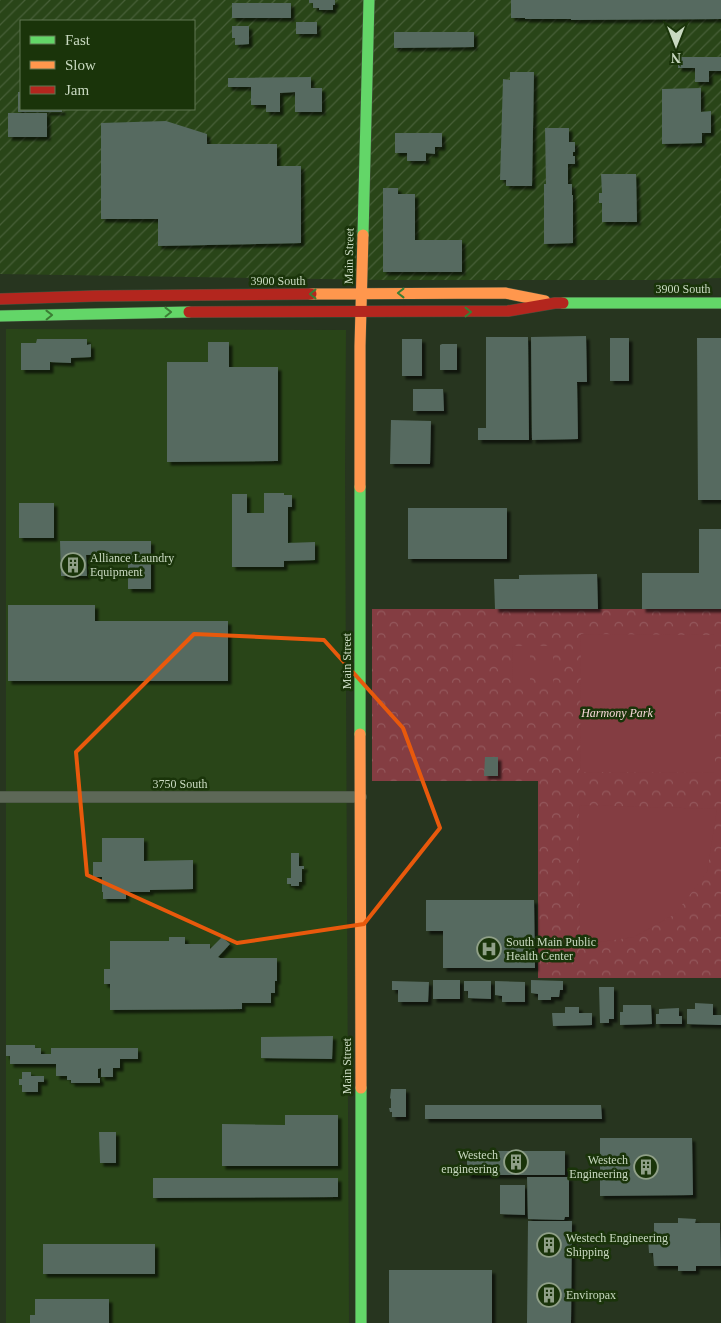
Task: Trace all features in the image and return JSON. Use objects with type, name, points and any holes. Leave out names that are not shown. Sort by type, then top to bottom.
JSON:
[{"type":"street","name":"Main Street","points":[[362,1323],[361,311],[369,0]]},
{"type":"street","name":"3900 South","points":[[0,299],[362,293],[505,294],[555,303]]},
{"type":"street","name":"3900 South","points":[[0,316],[235,311],[508,311],[555,303],[721,302]]},
{"type":"street","name":"3750 South","points":[[0,797],[361,797]]},
{"type":"highlighted area","points":[[194,634],[324,640],[403,728],[440,828],[364,924],[237,943],[87,875],[76,752]]},
{"type":"shaded area","points":[[0,0],[721,0],[721,278],[651,280],[387,280],[0,274]]},
{"type":"shaded area","points":[[6,329],[346,330],[349,1323],[6,1323]]},
{"type":"green space","name":"Harmony Park","points":[[372,609],[721,609],[721,978],[538,978],[538,781],[372,781]]},
{"type":"green space","points":[[581,634],[715,635],[715,773],[580,772]]},
{"type":"green space","points":[[512,646],[530,646],[530,684],[513,684]]},
{"type":"green space","points":[[536,646],[553,646],[553,684],[536,684]]},
{"type":"green space","points":[[579,805],[717,809],[707,872],[675,914],[634,937],[580,945]]},
{"type":"building","points":[[309,0],[335,0],[335,5],[333,5],[333,10],[319,10],[319,8],[313,8],[313,3],[309,3]]},
{"type":"building","points":[[511,0],[721,0],[721,19],[571,20],[511,18]]},
{"type":"building","points":[[232,3],[291,3],[291,18],[232,18]]},
{"type":"building","points":[[296,22],[317,22],[317,34],[296,34]]},
{"type":"building","points":[[232,26],[249,26],[249,44],[235,45],[235,38],[232,38]]},
{"type":"building","points":[[394,32],[474,32],[474,47],[394,48]]},
{"type":"building","points":[[678,57],[721,57],[721,71],[709,71],[709,82],[695,82],[695,68],[678,68]]},
{"type":"building","points":[[510,72],[534,72],[532,186],[506,186],[506,180],[500,180],[503,79],[510,80]]},
{"type":"building","points":[[311,77],[311,88],[322,88],[322,112],[295,112],[295,92],[280,93],[280,112],[266,112],[266,105],[251,105],[251,87],[228,87],[228,78]]},
{"type":"building","points":[[701,88],[701,112],[711,111],[711,133],[702,133],[702,143],[662,144],[662,89]]},
{"type":"building","points":[[18,92],[20,92],[20,110],[62,110],[62,112],[18,112]]},
{"type":"building","points":[[8,113],[47,113],[47,137],[8,137]]},
{"type":"building","points":[[166,121],[207,134],[207,144],[277,144],[277,166],[301,166],[301,243],[158,246],[158,219],[101,219],[101,123]]},
{"type":"building","points":[[545,128],[569,128],[569,142],[575,142],[573,156],[575,156],[575,164],[568,164],[568,184],[572,184],[573,195],[573,243],[544,244]]},
{"type":"building","points":[[395,133],[442,133],[442,147],[435,147],[435,154],[426,153],[426,161],[407,161],[407,153],[395,153]]},
{"type":"building","points":[[601,174],[636,174],[637,222],[602,222],[602,203],[599,203],[599,193],[602,193]]},
{"type":"building","points":[[383,188],[398,188],[398,194],[415,194],[415,240],[462,240],[462,272],[383,272]]},
{"type":"building","points":[[586,336],[587,382],[577,382],[578,439],[532,440],[531,337]]},
{"type":"building","points":[[486,337],[528,337],[529,440],[478,440],[478,428],[486,428]]},
{"type":"building","points":[[610,338],[629,338],[629,381],[610,381]]},
{"type":"building","points":[[697,338],[721,338],[721,500],[698,500]]},
{"type":"building","points":[[37,339],[87,339],[87,345],[91,344],[91,357],[71,358],[71,363],[50,362],[50,370],[21,370],[21,343],[36,343]]},
{"type":"building","points":[[402,339],[422,339],[422,376],[402,376]]},
{"type":"building","points":[[208,342],[229,342],[229,367],[278,367],[278,461],[167,462],[167,362],[208,362]]},
{"type":"building","points":[[457,344],[457,370],[440,370],[440,345]]},
{"type":"building","points":[[413,389],[443,389],[444,411],[413,411]]},
{"type":"building","points":[[391,420],[431,421],[430,464],[390,464]]},
{"type":"building","points":[[264,493],[292,495],[292,507],[288,507],[288,543],[315,542],[315,560],[284,561],[284,567],[232,567],[232,494],[247,494],[247,513],[264,513]]},
{"type":"building","points":[[19,503],[54,503],[54,538],[19,538]]},
{"type":"building","points":[[408,508],[507,508],[507,559],[408,559]]},
{"type":"building","points":[[699,529],[721,529],[721,609],[642,609],[642,573],[699,573]]},
{"type":"building","name":"Alliance Laundry Equipment","points":[[60,541],[151,541],[151,589],[128,589],[128,554],[86,555],[87,576],[61,576]]},
{"type":"building","points":[[597,574],[598,609],[495,609],[494,579],[519,579],[519,575]]},
{"type":"building","points":[[8,605],[95,605],[95,621],[228,621],[228,681],[8,681]]},
{"type":"building","points":[[485,757],[498,757],[498,776],[484,776]]},
{"type":"building","points":[[102,838],[144,838],[144,861],[193,860],[193,889],[126,892],[126,899],[103,899],[102,877],[93,877],[93,862],[102,862]]},
{"type":"building","points":[[291,853],[299,853],[299,866],[304,866],[304,869],[302,869],[302,882],[299,882],[299,886],[287,884],[287,878],[291,878]]},
{"type":"building","name":"South Main Public Health Center","points":[[426,900],[534,900],[535,968],[443,968],[443,931],[426,931]]},
{"type":"building","points":[[169,937],[185,937],[185,944],[210,944],[210,949],[222,937],[230,944],[218,957],[220,958],[277,958],[277,981],[275,981],[275,993],[271,993],[271,1003],[242,1003],[242,1009],[110,1010],[110,984],[104,984],[104,969],[110,969],[110,941],[169,941]]},
{"type":"building","points":[[433,980],[460,980],[460,999],[433,999]]},
{"type":"building","points":[[531,980],[563,981],[563,990],[560,990],[559,997],[551,997],[551,1000],[538,1000],[538,994],[531,993]]},
{"type":"building","points":[[392,981],[429,982],[428,1002],[398,1002],[398,990],[392,990]]},
{"type":"building","points":[[464,981],[491,981],[491,999],[468,998],[468,991],[464,991]]},
{"type":"building","points":[[495,981],[525,982],[525,1002],[502,1002],[502,996],[495,995]]},
{"type":"building","points":[[599,987],[614,987],[614,1019],[609,1019],[609,1023],[600,1023]]},
{"type":"building","points":[[695,1003],[713,1004],[713,1015],[721,1015],[721,1025],[687,1024],[687,1009],[695,1009]]},
{"type":"building","points":[[623,1005],[651,1005],[652,1024],[620,1025],[620,1012],[623,1012]]},
{"type":"building","points":[[565,1007],[579,1007],[579,1013],[592,1013],[592,1025],[553,1026],[552,1013],[565,1013]]},
{"type":"building","points":[[679,1008],[682,1024],[656,1024],[656,1014],[659,1014],[659,1009]]},
{"type":"building","points":[[333,1036],[332,1059],[261,1058],[261,1037]]},
{"type":"building","points":[[6,1045],[35,1045],[35,1048],[41,1048],[41,1054],[51,1054],[51,1048],[138,1048],[138,1059],[120,1059],[120,1068],[113,1068],[113,1077],[101,1077],[101,1068],[98,1069],[100,1083],[71,1083],[71,1080],[67,1080],[67,1076],[56,1076],[56,1064],[10,1064],[10,1056],[6,1056]]},
{"type":"building","points":[[22,1072],[31,1072],[31,1076],[44,1076],[44,1082],[38,1082],[38,1092],[22,1092],[22,1085],[19,1085],[19,1079],[22,1079]]},
{"type":"building","points":[[391,1089],[406,1089],[406,1117],[392,1117],[392,1112],[390,1112],[389,1108],[391,1108]]},
{"type":"building","points":[[425,1105],[601,1105],[602,1119],[425,1119]]},
{"type":"building","points":[[285,1115],[338,1115],[338,1166],[222,1166],[222,1124],[285,1125]]},
{"type":"building","points":[[99,1132],[116,1132],[116,1163],[100,1163]]},
{"type":"building","name":"Westech Engineering","points":[[600,1138],[692,1138],[693,1195],[600,1196]]},
{"type":"building","name":"Westech engineering","points":[[467,1151],[565,1151],[565,1175],[467,1175]]},
{"type":"building","points":[[527,1177],[569,1177],[569,1217],[565,1217],[564,1220],[528,1219]]},
{"type":"building","points":[[153,1178],[338,1178],[338,1197],[153,1198]]},
{"type":"building","points":[[500,1185],[525,1185],[525,1215],[500,1214]]},
{"type":"building","points":[[678,1218],[696,1219],[695,1223],[720,1223],[721,1266],[696,1266],[696,1271],[678,1271],[678,1266],[654,1266],[653,1253],[649,1253],[648,1236],[654,1236],[654,1223],[678,1223]]},
{"type":"building","points":[[528,1221],[572,1221],[571,1323],[527,1323]]},
{"type":"building","points":[[43,1244],[155,1244],[155,1274],[43,1274]]},
{"type":"building","points":[[389,1270],[492,1270],[492,1323],[389,1323]]},
{"type":"building","points":[[35,1299],[109,1299],[109,1323],[30,1323],[30,1315],[35,1315]]},
{"type":"traffic: fast","points":[[363,235],[369,0]]},
{"type":"traffic: fast","points":[[563,303],[721,303]]},
{"type":"traffic: fast","points":[[0,316],[189,312]]},
{"type":"traffic: fast","points":[[360,487],[360,734]]},
{"type":"traffic: fast","points":[[361,1088],[361,1323]]},
{"type":"traffic: slow","points":[[360,487],[360,346],[363,235]]},
{"type":"traffic: slow","points":[[311,294],[505,293],[545,301]]},
{"type":"traffic: slow","points":[[360,734],[361,1088]]},
{"type":"traffic: jam","points":[[0,299],[311,294]]},
{"type":"traffic: jam","points":[[189,312],[508,311],[563,303]]},
{"type":"place","name":"Alliance Laundry Equipment","points":[[73,565]]},
{"type":"place","name":"South Main Public Health Center","points":[[489,949]]},
{"type":"place","name":"Westech engineering","points":[[516,1162]]},
{"type":"place","name":"Westech Engineering","points":[[646,1167]]},
{"type":"place","name":"Westech Engineering Shipping","points":[[549,1245]]},
{"type":"place","name":"Enviropax","points":[[549,1295]]}]
